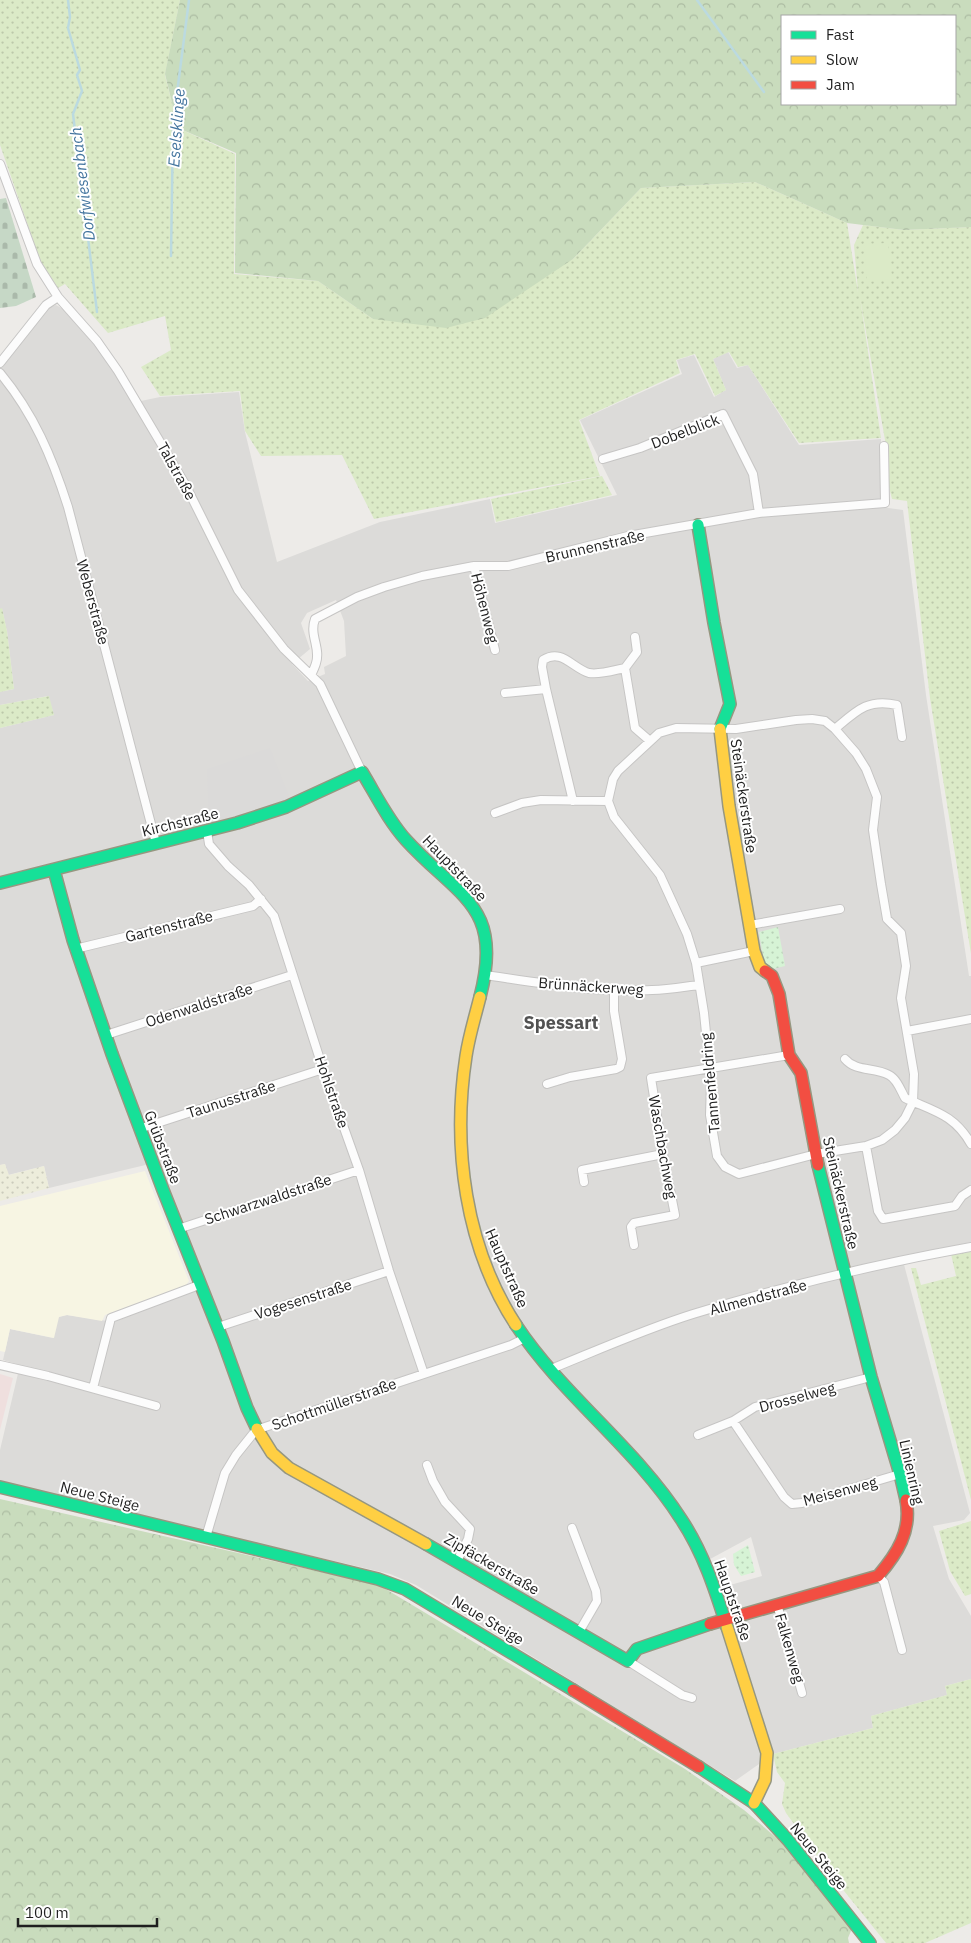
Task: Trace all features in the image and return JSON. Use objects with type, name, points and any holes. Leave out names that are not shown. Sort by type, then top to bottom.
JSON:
[{"type":"street","name":"Talstraße","points":[[0,164],[37,264],[58,297],[97,340],[118,371],[185,484],[238,590],[284,649],[311,675],[325,692],[362,772]]},
{"type":"street","points":[[0,363],[46,305],[58,297]]},
{"type":"street","name":"Weberstraße","points":[[0,373],[15,390],[42,436],[56,469],[68,507],[156,844]]},
{"type":"street","name":"Dobelblick","points":[[604,459],[640,448],[723,414],[753,474],[759,514]]},
{"type":"street","name":"Brunnenstraße","points":[[311,675],[317,663],[317,651],[312,628],[315,619],[357,597],[422,576],[474,566],[508,566],[628,536],[759,514],[885,503],[884,446]]},
{"type":"street","name":"Steinäckerstraße","points":[[698,525],[730,704],[720,730],[729,806],[754,951],[760,967],[772,976],[778,994],[789,1055],[801,1073],[816,1154],[844,1273]]},
{"type":"street","name":"Höhenweg","points":[[474,566],[495,650]]},
{"type":"street","points":[[635,637],[636,652],[625,668],[635,728],[650,741]]},
{"type":"street","points":[[573,801],[546,689],[542,667],[543,660],[561,656],[589,673],[625,668]]},
{"type":"street","points":[[505,693],[546,689]]},
{"type":"street","points":[[835,729],[857,710],[886,702],[897,705],[902,738]]},
{"type":"street","name":"Tannenfeldring","points":[[812,719],[825,722],[835,729],[856,753],[866,770],[877,797],[873,830],[887,919],[901,933],[906,966],[901,998],[914,1074],[913,1102],[905,1118],[895,1130],[882,1140],[866,1146],[816,1154],[739,1174],[725,1167],[717,1156],[711,1122],[710,1068],[704,1013],[698,985],[696,963],[687,934],[660,875],[614,817],[608,802],[613,779],[618,771],[659,733],[676,728],[720,730],[812,719]]},
{"type":"street","name":"Kirchstraße","points":[[0,883],[207,831],[286,807],[362,772]]},
{"type":"street","name":"Hauptstraße","points":[[362,772],[405,838],[466,898],[481,918],[488,943],[488,962],[466,1056],[461,1103],[460,1150],[463,1185],[473,1226],[504,1303],[525,1338],[645,1473],[680,1517],[701,1552],[725,1619],[767,1753],[768,1769],[764,1784],[754,1803]]},
{"type":"street","points":[[495,813],[522,802],[541,800],[608,802]]},
{"type":"street","name":"Hohlstraße","points":[[207,831],[209,844],[218,856],[261,899],[274,916],[323,1069],[359,1170],[389,1271],[424,1374]]},
{"type":"street","name":"Grübstraße","points":[[54,870],[63,910],[139,1129],[218,1327],[256,1430]]},
{"type":"street","name":"Gartenstraße","points":[[76,949],[253,906],[261,899]]},
{"type":"street","points":[[750,925],[840,910]]},
{"type":"street","points":[[696,963],[754,951]]},
{"type":"street","name":"Odenwaldstraße","points":[[106,1035],[292,975]]},
{"type":"street","name":"Brünnäckerweg","points":[[485,975],[565,986],[614,990],[653,990],[698,985]]},
{"type":"street","points":[[547,1084],[620,1067],[622,1059],[614,1010],[614,990]]},
{"type":"street","points":[[906,1030],[971,1019]]},
{"type":"street","points":[[710,1068],[789,1055]]},
{"type":"street","points":[[845,1058],[850,1065],[889,1075],[905,1098],[933,1108],[947,1116],[965,1133],[971,1144]]},
{"type":"street","name":"Waschbachweg","points":[[634,1245],[631,1227],[634,1223],[675,1215],[651,1078],[710,1068]]},
{"type":"street","name":"Taunusstraße","points":[[139,1129],[323,1069]]},
{"type":"street","points":[[866,1146],[878,1211],[883,1219],[954,1206],[962,1196],[971,1190]]},
{"type":"street","points":[[584,1182],[582,1170],[663,1154]]},
{"type":"street","name":"Schwarzwaldstraße","points":[[178,1229],[359,1170]]},
{"type":"street","name":"Allmendstraße","points":[[551,1369],[616,1342],[692,1315],[844,1273],[971,1247]]},
{"type":"street","name":"Vogesenstraße","points":[[218,1327],[389,1271]]},
{"type":"street","name":"Linienring","points":[[844,1273],[871,1377],[900,1474],[907,1506],[907,1526],[902,1542],[893,1558],[878,1576]]},
{"type":"street","points":[[93,1388],[111,1318],[200,1285]]},
{"type":"street","name":"Schottmüllerstraße","points":[[206,1537],[225,1473],[236,1455],[256,1430],[511,1345],[525,1338]]},
{"type":"street","points":[[0,1365],[156,1406]]},
{"type":"street","name":"Drosselweg","points":[[698,1435],[733,1421],[755,1407],[871,1377]]},
{"type":"street","name":"Meisenweg","points":[[733,1421],[784,1497],[792,1504],[802,1503],[900,1474]]},
{"type":"street","name":"Zipfäckerstraße","points":[[256,1430],[273,1455],[289,1468],[457,1561],[628,1661]]},
{"type":"street","points":[[427,1465],[433,1481],[445,1502],[470,1529],[468,1539],[457,1561]]},
{"type":"street","name":"Neue Steige","points":[[0,1487],[378,1579],[405,1589],[691,1762],[754,1803],[788,1840],[870,1943]]},
{"type":"street","points":[[572,1528],[596,1591],[596,1601],[580,1632]]},
{"type":"street","points":[[692,1698],[682,1695],[628,1661],[637,1649],[725,1619],[878,1576],[884,1582],[902,1650]]},
{"type":"street","name":"Falkenweg","points":[[777,1604],[802,1693]]},
{"type":"shaded area","points":[[56,305],[63,309],[102,354],[136,402],[160,397],[239,392],[245,432],[277,562],[380,522],[490,499],[495,523],[617,495],[580,420],[682,374],[677,360],[694,355],[714,397],[726,390],[713,359],[728,352],[737,368],[748,365],[799,445],[881,439],[881,507],[903,510],[926,695],[969,976],[971,976],[971,1242],[902,1257],[970,1513],[964,1520],[933,1526],[949,1579],[971,1616],[971,1679],[945,1686],[947,1695],[871,1716],[873,1728],[773,1754],[735,1781],[416,1585],[390,1574],[0,1483],[0,1450],[20,1365],[3,1360],[10,1329],[53,1338],[58,1317],[67,1315],[114,1322],[205,1286],[158,1162],[49,1188],[44,1166],[8,1175],[5,1164],[0,1165],[0,728],[54,715],[48,696],[0,705],[0,692],[14,689],[7,631],[2,609],[0,609],[0,367],[48,308]],"holes":[[[336,600],[344,621],[346,656],[324,667],[325,674],[308,681],[292,664],[310,649],[301,623],[307,613]],[[751,1537],[762,1576],[709,1591],[699,1565]]]},
{"type":"shaded area","points":[[270,748],[290,798],[283,800],[283,804],[240,818],[233,817],[209,822],[207,769]]},
{"type":"shaded area","points":[[145,1171],[189,1281],[186,1285],[105,1315],[102,1321],[67,1315],[59,1317],[54,1338],[10,1329],[5,1352],[0,1351],[0,1206]]},
{"type":"shaded area","points":[[0,1374],[13,1378],[0,1430]]},
{"type":"green space","points":[[0,0],[180,0],[165,75],[178,128],[235,154],[234,274],[318,281],[373,319],[573,259],[641,188],[755,182],[847,223],[858,292],[854,245],[863,225],[904,230],[971,227],[971,954],[930,698],[907,501],[892,499],[888,483],[885,440],[860,298],[881,438],[799,443],[748,365],[738,367],[729,352],[713,359],[726,390],[715,396],[695,354],[676,360],[680,373],[579,420],[600,476],[374,519],[342,455],[261,456],[245,431],[240,391],[160,396],[141,367],[171,350],[165,316],[108,333],[65,284],[58,288],[41,263],[0,145]]},
{"type":"green space","points":[[180,0],[971,0],[971,227],[904,230],[847,223],[755,182],[641,188],[573,259],[485,318],[446,328],[373,319],[318,281],[235,273],[236,153],[178,128],[165,74]]},
{"type":"green space","points":[[6,198],[36,297],[16,306],[0,308],[0,199]]},
{"type":"green space","points":[[888,243],[892,279],[867,282],[864,244]]},
{"type":"green space","points":[[602,476],[612,495],[496,522],[491,499]]},
{"type":"green space","points":[[2,608],[7,631],[14,689],[0,692],[0,609]]},
{"type":"green space","points":[[49,696],[54,715],[0,728],[0,705]]},
{"type":"green space","points":[[778,927],[785,966],[773,969],[764,963],[759,932]]},
{"type":"green space","points":[[5,1164],[9,1175],[44,1166],[49,1188],[0,1201],[0,1165]]},
{"type":"green space","points":[[971,1250],[971,1500],[911,1268],[916,1268],[921,1285],[956,1276],[951,1254]]},
{"type":"green space","points":[[0,1499],[379,1585],[685,1769],[744,1810],[792,1851],[853,1926],[848,1938],[849,1943],[0,1943]]},
{"type":"green space","points":[[971,1521],[971,1594],[965,1596],[950,1571],[939,1531]]},
{"type":"green space","points":[[748,1545],[755,1572],[741,1576],[734,1565],[733,1554]]},
{"type":"green space","points":[[971,1679],[971,1923],[925,1943],[886,1943],[832,1876],[786,1813],[782,1804],[785,1783],[777,1772],[773,1754],[873,1728],[871,1716],[947,1695],[945,1686]]},
{"type":"waterway","name":"Dorfwiesenbach","points":[[68,0],[70,17],[68,28],[80,70],[77,75],[82,91],[73,114],[97,312]]},
{"type":"waterway","name":"Eselsklinge","points":[[171,256],[173,124],[189,0]]},
{"type":"waterway","points":[[697,0],[764,92]]},
{"type":"traffic: fast","points":[[698,525],[730,704],[720,729]]},
{"type":"traffic: fast","points":[[0,883],[237,823],[286,807],[362,772],[388,816],[406,840],[459,891],[472,906],[481,922],[486,942],[486,966],[480,997]]},
{"type":"traffic: fast","points":[[54,870],[73,940],[112,1054],[247,1408],[257,1429]]},
{"type":"traffic: fast","points":[[818,1165],[871,1377],[906,1500]]},
{"type":"traffic: fast","points":[[516,1325],[555,1375],[663,1493],[696,1544],[713,1585],[727,1627]]},
{"type":"traffic: fast","points":[[0,1487],[378,1579],[405,1589],[573,1690]]},
{"type":"traffic: fast","points":[[426,1544],[628,1661],[637,1649],[710,1624]]},
{"type":"traffic: fast","points":[[699,1767],[754,1803],[788,1840],[870,1943]]},
{"type":"traffic: slow","points":[[720,729],[729,806],[754,951],[760,967],[765,971]]},
{"type":"traffic: slow","points":[[480,997],[467,1049],[462,1090],[462,1161],[474,1230],[485,1263],[499,1295],[516,1325]]},
{"type":"traffic: slow","points":[[257,1429],[272,1453],[289,1468],[426,1544]]},
{"type":"traffic: slow","points":[[727,1627],[767,1753],[765,1780],[754,1803]]},
{"type":"traffic: jam","points":[[765,971],[772,976],[779,994],[789,1055],[801,1073],[818,1165]]},
{"type":"traffic: jam","points":[[710,1624],[878,1576],[897,1550],[905,1532],[907,1522],[906,1500]]},
{"type":"traffic: jam","points":[[573,1690],[699,1767]]},
{"type":"district","name":"Spessart","points":[[561,1022]]}]
